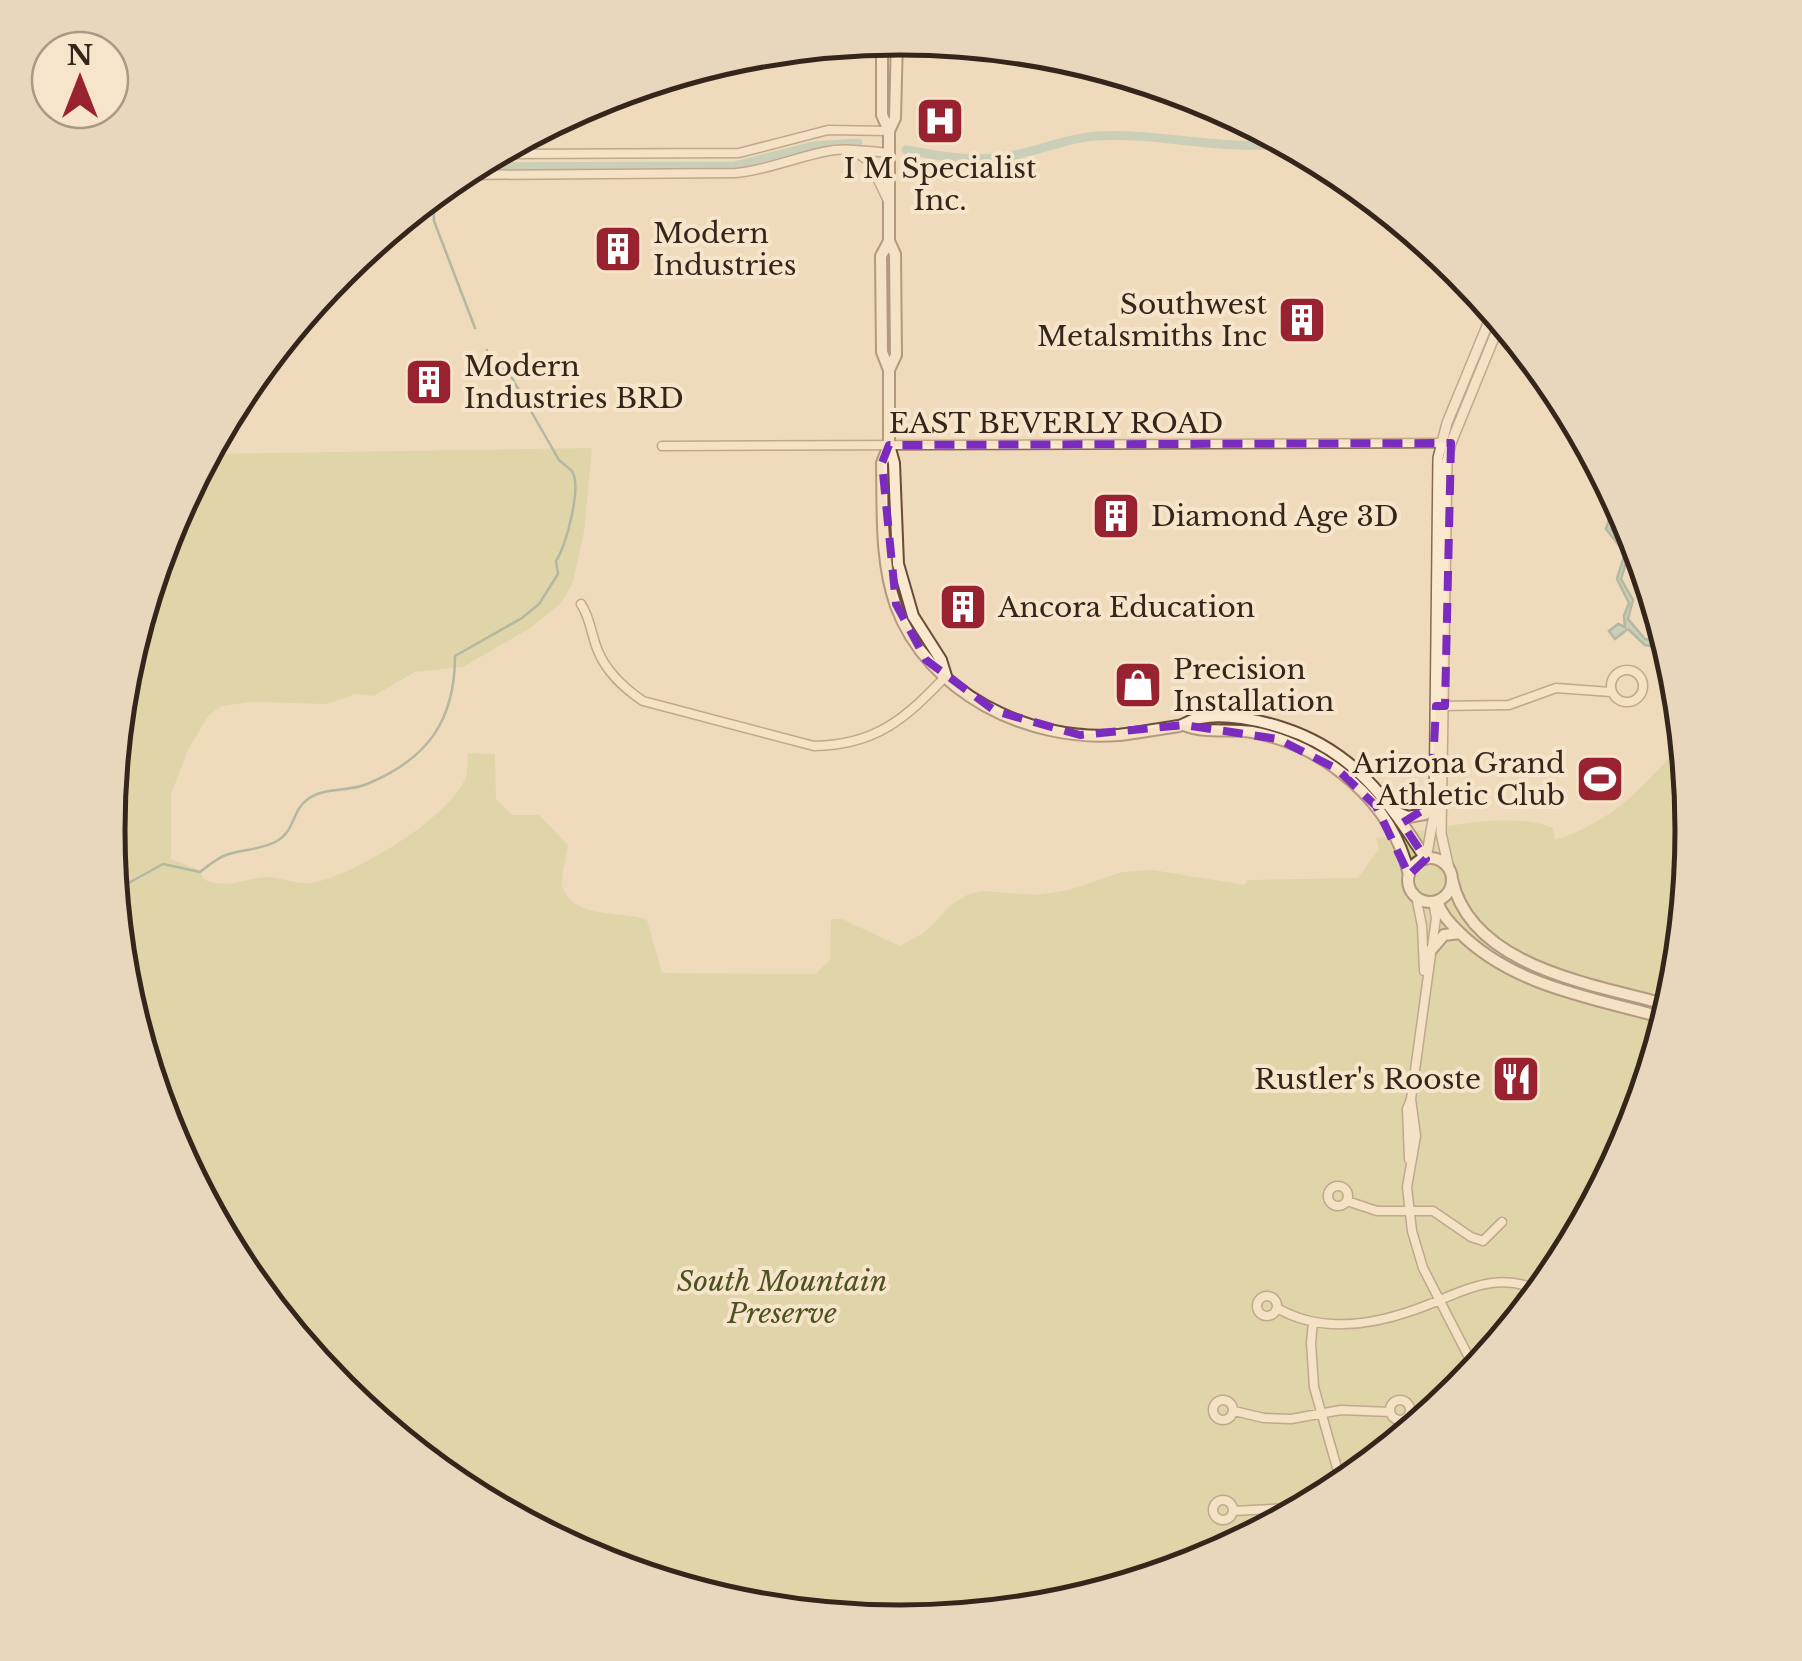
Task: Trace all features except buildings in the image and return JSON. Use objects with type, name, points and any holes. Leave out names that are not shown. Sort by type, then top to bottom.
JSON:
[{"type":"main road","points":[[889,131],[896,118],[897,55]]},
{"type":"main road","points":[[882,56],[882,116],[889,131],[889,241],[881,256],[882,352],[889,370],[889,446],[882,462],[884,550],[889,579],[906,628],[926,660],[995,710],[1044,730],[1116,735],[1184,725],[1199,718],[1226,718],[1295,732],[1362,773],[1395,812],[1426,859]]},
{"type":"main road","points":[[1184,725],[1194,730],[1258,733],[1324,760],[1376,806],[1400,847],[1416,896],[1435,901],[1460,933],[1487,956],[1520,975],[1654,1016]]},
{"type":"main road","points":[[1395,812],[1408,818],[1422,815],[1433,797]]},
{"type":"main road","points":[[1409,875],[1415,864],[1426,859],[1442,861],[1470,919],[1517,958],[1560,975],[1657,1002]]},
{"type":"main road","points":[[1435,901],[1448,893],[1450,874]]},
{"type":"main road","points":[[1431,950],[1444,935],[1460,933]]},
{"type":"street","points":[[523,154],[739,152],[828,130],[889,131]]},
{"type":"street","points":[[851,150],[869,161],[889,202]]},
{"type":"street","points":[[488,175],[736,174],[823,152],[889,153]]},
{"type":"street","points":[[1450,874],[1441,833],[1445,443],[1488,324]]},
{"type":"street","points":[[1445,443],[1495,333]]},
{"type":"street","name":"EAST BEVERLY ROAD","points":[[662,446],[1445,443]]},
{"type":"street","points":[[581,604],[589,616],[599,654],[620,686],[643,701],[814,746],[839,746],[880,732],[902,719],[946,676]]},
{"type":"street","points":[[1440,706],[1509,705],[1556,688],[1611,692],[1618,700],[1632,701],[1643,690],[1642,680],[1631,670],[1621,671],[1611,682],[1611,692]]},
{"type":"street","points":[[1426,859],[1433,821],[1440,706]]},
{"type":"street","points":[[1416,896],[1422,926],[1424,988]]},
{"type":"street","points":[[1435,901],[1436,918],[1407,1109],[1409,1213],[1418,1255],[1469,1358]]},
{"type":"street","points":[[1347,1201],[1377,1212],[1433,1211],[1483,1242],[1502,1222]]},
{"type":"street","points":[[1277,1308],[1313,1322],[1366,1322],[1413,1310],[1478,1284],[1511,1283],[1527,1288]]},
{"type":"street","points":[[1313,1322],[1311,1365],[1337,1472]]},
{"type":"street","points":[[1234,1411],[1290,1419],[1340,1410],[1390,1412]]},
{"type":"street","points":[[1233,1512],[1275,1509]]},
{"type":"highlighted area","points":[[1451,443],[1445,706],[1436,706],[1431,805],[1402,823],[1426,859],[1409,875],[1376,806],[1337,769],[1278,739],[1184,725],[1080,735],[995,711],[926,660],[896,604],[882,463],[889,445]]},
{"type":"green space","name":"South Mountain Preserve","points":[[592,448],[584,532],[573,582],[561,603],[532,627],[463,667],[415,672],[374,696],[356,694],[327,704],[251,702],[222,706],[209,715],[189,748],[171,794],[171,859],[199,870],[205,880],[221,884],[265,877],[311,883],[350,869],[399,842],[442,809],[466,776],[468,753],[495,754],[496,799],[512,815],[539,815],[568,845],[562,882],[567,896],[586,909],[647,920],[662,973],[815,974],[830,960],[831,919],[842,919],[900,946],[925,932],[951,905],[982,891],[1035,895],[1069,890],[1122,872],[1153,870],[1245,885],[1247,880],[1358,878],[1379,849],[1376,838],[1466,823],[1534,822],[1553,828],[1555,840],[1612,812],[1672,754],[1675,881],[1662,982],[1635,1080],[1597,1173],[1573,1218],[1516,1303],[1484,1342],[1412,1414],[1373,1446],[1289,1502],[1244,1526],[1198,1547],[1102,1580],[952,1604],[901,1606],[800,1599],[700,1580],[652,1565],[604,1547],[513,1502],[429,1446],[390,1414],[318,1342],[286,1303],[229,1218],[205,1173],[167,1080],[152,1031],[140,982],[127,881],[125,830],[132,729],[140,679],[167,581],[223,454]]},
{"type":"shaded area","points":[[1610,517],[1611,529],[1624,551],[1606,529]]},
{"type":"shaded area","points":[[1625,554],[1627,560],[1621,579],[1633,600],[1628,619],[1645,639],[1652,640],[1654,647],[1645,645],[1628,629],[1615,639],[1609,631],[1618,624],[1625,627],[1629,603],[1617,579]]},
{"type":"waterway","points":[[906,150],[956,158],[993,158],[1085,137],[1120,136],[1263,145]]},
{"type":"waterway","points":[[500,167],[734,166],[813,146],[858,143]]},
{"type":"waterway","points":[[434,212],[475,328]]},
{"type":"waterway","points":[[127,884],[163,864],[200,872],[226,855],[271,844],[283,837],[308,799],[367,784],[406,762],[434,735],[443,718],[454,679],[455,656],[539,604],[558,574],[556,561],[572,517],[575,479],[559,460],[508,371],[486,360],[487,350]]},
{"type":"place","name":"I M Specialist Inc.","points":[[940,121]]},
{"type":"place","name":"Modern Industries","points":[[618,249]]},
{"type":"place","name":"Southwest Metalsmiths Inc","points":[[1302,320]]},
{"type":"place","name":"Modern Industries BRD","points":[[429,382]]},
{"type":"place","name":"Diamond Age 3D","points":[[1116,516]]},
{"type":"place","name":"Ancora Education","points":[[963,607]]},
{"type":"place","name":"Precision Installation","points":[[1138,685]]},
{"type":"place","name":"Arizona Grand Athletic Club","points":[[1600,779]]},
{"type":"place","name":"Rustler's Rooste","points":[[1516,1079]]}]
